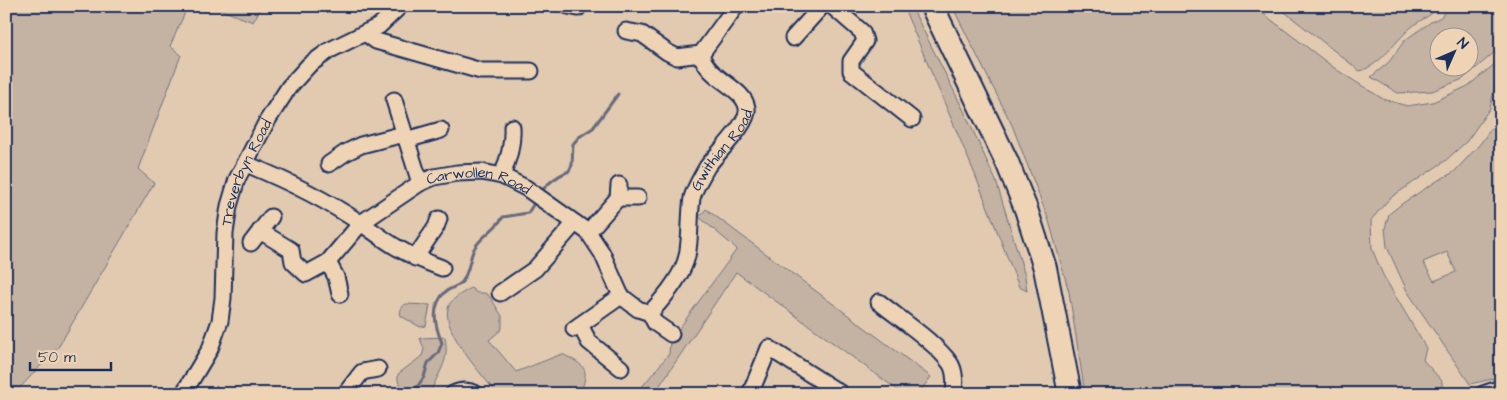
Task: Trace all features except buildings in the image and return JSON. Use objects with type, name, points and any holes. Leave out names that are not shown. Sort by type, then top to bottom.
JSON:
[{"type":"highway","points":[[932,6],[1007,162],[1026,209],[1045,268],[1070,394]]},
{"type":"street","name":"Treverbyn Road","points":[[183,394],[210,349],[220,321],[223,298],[225,233],[229,206],[237,179],[267,121],[289,87],[309,65],[330,50],[379,26],[400,6]]},
{"type":"street","points":[[626,31],[642,34],[677,57],[701,54],[736,6]]},
{"type":"street","points":[[793,38],[822,6]]},
{"type":"street","points":[[836,9],[862,32],[865,41],[850,61],[850,70],[912,120]]},
{"type":"street","points":[[365,32],[376,41],[480,71],[531,71]]},
{"type":"street","name":"Gwithian Road","points":[[650,313],[671,289],[687,257],[693,197],[708,167],[744,121],[748,109],[743,97],[711,72],[703,62],[701,54]]},
{"type":"street","points":[[394,100],[420,183]]},
{"type":"street","points":[[502,176],[512,147],[512,127]]},
{"type":"street","points":[[329,164],[361,145],[441,130]]},
{"type":"street","points":[[246,164],[271,174],[361,223],[395,247],[415,258],[442,268]]},
{"type":"street","name":"Carwollen Road","points":[[328,262],[361,223],[420,183],[434,177],[457,173],[482,172],[502,176],[539,196],[588,232],[602,252],[621,296]]},
{"type":"street","points":[[588,232],[619,191],[638,198]]},
{"type":"street","points":[[271,217],[256,237],[291,250],[293,262],[306,274],[328,262],[336,277],[340,294]]},
{"type":"street","points":[[500,294],[535,269],[575,223]]},
{"type":"street","points":[[415,258],[441,226]]},
{"type":"street","points":[[621,368],[589,342],[577,327],[621,296],[638,309],[650,313],[655,323],[670,334]]},
{"type":"street","points":[[879,302],[932,345],[952,365],[955,387],[953,394]]},
{"type":"street","points":[[750,394],[769,348],[840,393]]},
{"type":"street","points":[[344,394],[362,372],[383,370]]},
{"type":"street","points":[[1483,394],[1501,388]]},
{"type":"street","points":[[453,394],[458,391],[470,391],[476,394]]},
{"type":"shaded area","points":[[6,6],[188,6],[170,46],[181,55],[138,169],[154,183],[59,346],[14,394],[6,394]]},
{"type":"shaded area","points":[[211,6],[262,6],[253,22]]},
{"type":"shaded area","points":[[903,6],[911,6],[965,113],[996,181],[1025,276],[1027,291],[1019,287],[974,172]]},
{"type":"shaded area","points":[[952,6],[1253,6],[1337,70],[1383,99],[1407,106],[1433,102],[1468,86],[1501,59],[1490,108],[1467,141],[1445,161],[1390,198],[1371,220],[1372,249],[1383,275],[1426,348],[1423,360],[1442,381],[1442,394],[1085,394],[1069,292],[1049,221],[1012,125]]},
{"type":"shaded area","points":[[1277,6],[1439,6],[1407,31],[1375,63],[1360,71]]},
{"type":"shaded area","points":[[1449,6],[1501,6],[1501,47],[1480,65],[1480,28],[1430,28],[1430,78],[1464,78],[1463,79],[1432,91],[1398,93],[1371,77],[1389,62],[1405,40],[1441,17]]},
{"type":"shaded area","points":[[1501,115],[1501,377],[1470,384],[1407,291],[1387,247],[1385,228],[1389,214],[1437,181],[1454,172],[1480,144]],"holes":[[[1447,252],[1456,272],[1434,281],[1423,262]]]},
{"type":"shaded area","points":[[706,209],[931,377],[918,394],[903,394],[736,272],[654,394],[636,394],[669,354],[670,341],[737,249],[699,217]]},
{"type":"shaded area","points":[[471,288],[477,293],[485,293],[490,297],[502,316],[502,329],[489,340],[516,372],[562,354],[581,365],[584,369],[585,378],[580,394],[497,394],[457,341],[448,318],[448,308],[452,301]]},
{"type":"shaded area","points":[[406,304],[430,305],[426,326],[420,327],[401,316],[401,309]]},
{"type":"shaded area","points":[[445,337],[445,361],[430,394],[404,394],[398,381],[398,374],[422,356],[424,349],[420,338]]},
{"type":"waterway","points":[[540,193],[553,180],[569,171],[572,165],[573,144],[579,137],[593,128],[618,94]]},
{"type":"waterway","points":[[414,394],[424,377],[428,363],[438,353],[442,343],[435,317],[440,298],[445,292],[462,282],[476,245],[503,217],[528,213],[536,200]]}]
